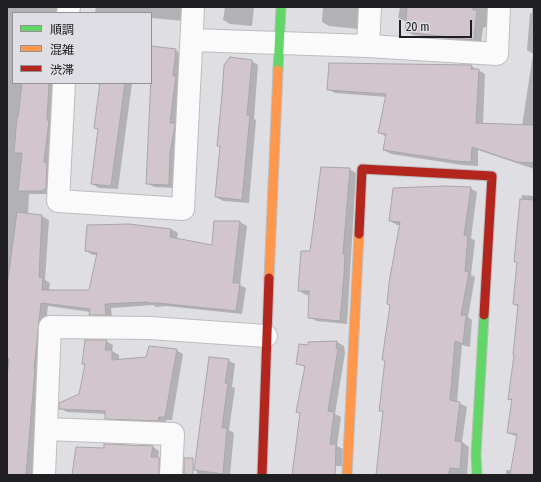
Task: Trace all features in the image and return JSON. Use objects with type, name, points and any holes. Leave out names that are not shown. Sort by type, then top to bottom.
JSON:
[{"type":"street","points":[[64,84],[58,201],[183,209],[193,7]]},
{"type":"street","points":[[262,475],[266,336],[281,7]]},
{"type":"street","points":[[368,46],[370,7]]},
{"type":"street","points":[[192,40],[368,46],[497,54],[499,7]]},
{"type":"street","points":[[347,475],[362,169],[492,176],[476,454],[477,475]]},
{"type":"street","points":[[44,475],[50,327],[150,328],[266,336]]},
{"type":"street","points":[[46,429],[173,434],[171,475]]},
{"type":"building","points":[[407,7],[473,7],[473,10],[477,10],[474,40],[405,32]]},
{"type":"building","points":[[152,46],[176,49],[173,76],[176,76],[170,123],[175,123],[175,126],[170,152],[169,185],[146,184],[151,84],[152,84]]},
{"type":"building","points":[[230,57],[252,60],[247,115],[250,115],[242,200],[215,197],[220,146],[217,146],[224,65]]},
{"type":"building","points":[[329,63],[472,65],[471,69],[479,69],[476,123],[534,125],[534,163],[517,162],[472,147],[471,162],[383,150],[386,134],[378,133],[386,94],[327,90]]},
{"type":"building","points":[[22,84],[49,84],[47,120],[49,121],[44,162],[47,163],[46,189],[44,189],[44,191],[18,191],[22,153],[14,153]]},
{"type":"building","points":[[100,84],[125,84],[111,186],[91,184],[98,129],[94,128]]},
{"type":"building","points":[[321,167],[350,168],[343,254],[345,254],[340,321],[308,318],[309,291],[298,291],[301,251],[310,251]]},
{"type":"building","points":[[445,186],[471,187],[464,235],[468,236],[465,271],[469,272],[461,315],[466,315],[463,344],[455,341],[450,400],[460,402],[455,441],[462,442],[460,469],[450,468],[448,475],[376,475],[383,411],[379,411],[385,360],[382,360],[390,305],[387,304],[389,283],[400,222],[389,221],[393,188]]},
{"type":"building","points":[[520,199],[534,200],[534,475],[510,475],[517,434],[507,433],[512,399],[508,400],[514,355],[518,305],[513,304],[517,262],[514,262]]},
{"type":"building","points":[[17,212],[42,215],[39,277],[43,278],[42,290],[89,290],[97,253],[85,251],[87,225],[129,224],[171,229],[170,237],[212,245],[214,221],[240,221],[233,283],[240,283],[236,311],[148,302],[105,304],[106,315],[89,315],[90,309],[41,303],[34,369],[26,475],[7,475],[7,377],[9,359],[7,358],[7,286]]},
{"type":"building","points":[[85,340],[107,340],[105,350],[112,350],[112,360],[146,357],[149,346],[177,349],[165,417],[159,417],[158,421],[105,419],[105,411],[59,409],[59,403],[79,394],[85,364],[82,364]]},
{"type":"building","points":[[337,341],[336,348],[338,349],[328,411],[334,412],[330,444],[336,444],[335,475],[292,475],[300,413],[296,412],[305,366],[296,364],[299,344],[308,345],[308,342]]},
{"type":"building","points":[[209,357],[229,359],[225,383],[228,383],[222,428],[227,428],[223,474],[194,470]]},
{"type":"building","points":[[104,444],[153,446],[151,457],[159,457],[159,475],[72,475],[76,447],[104,448]]},
{"type":"building","points":[[184,458],[193,458],[193,475],[184,475]]},
{"type":"traffic: fast","points":[[278,70],[281,7]]},
{"type":"traffic: fast","points":[[477,475],[476,454],[484,315]]},
{"type":"traffic: slow","points":[[269,278],[278,70]]},
{"type":"traffic: slow","points":[[347,475],[359,234]]},
{"type":"traffic: jam","points":[[359,234],[362,169],[492,176],[484,315]]},
{"type":"traffic: jam","points":[[262,475],[269,278]]}]
